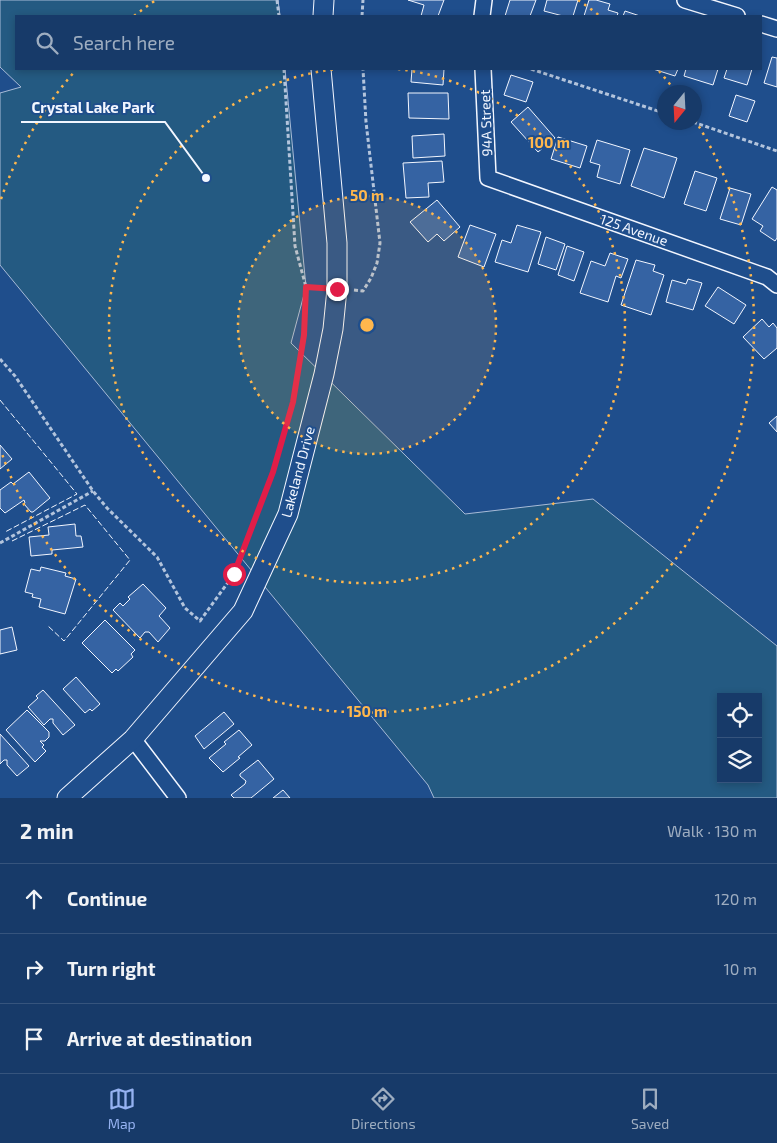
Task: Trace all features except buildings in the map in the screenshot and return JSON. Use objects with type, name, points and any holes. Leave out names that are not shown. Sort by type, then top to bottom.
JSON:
[{"type":"street","points":[[323,15],[324,0]]},
{"type":"street","points":[[482,15],[484,0]]},
{"type":"street","points":[[685,0],[734,15]]},
{"type":"street","points":[[762,24],[777,29]]},
{"type":"street","name":"Lakeland Drive","points":[[67,798],[133,739],[244,611],[288,514],[324,374],[333,328],[337,289],[337,243],[321,70]]},
{"type":"street","name":"94A Street","points":[[483,70],[488,178]]},
{"type":"street","name":"125 Avenue","points":[[488,178],[767,277],[777,285]]},
{"type":"street","points":[[133,739],[178,798]]},
{"type":"path","points":[[277,0],[279,15]]},
{"type":"path","points":[[362,15],[363,0]]},
{"type":"path","points":[[0,359],[16,376],[93,491],[157,557],[185,608],[200,621],[234,574],[273,472],[293,402],[304,335],[306,287],[295,246],[284,70]]},
{"type":"path","points":[[306,287],[363,290],[371,278],[377,263],[380,243],[367,132],[364,70]]},
{"type":"path","points":[[534,70],[657,111]]},
{"type":"path","points":[[702,125],[777,151]]},
{"type":"path","points":[[0,543],[93,491]]},
{"type":"shaded area","points":[[0,0],[278,0],[280,15],[15,15],[15,70],[285,70],[306,287],[291,343],[465,514],[593,499],[777,646],[777,798],[434,798],[428,785],[0,265],[0,93],[21,87],[0,67]]},
{"type":"fence","points":[[0,400],[77,494],[5,532]]},
{"type":"fence","points":[[12,541],[85,505],[130,560],[64,641],[47,625]]},
{"type":"place","name":"Crystal Lake Park","points":[[206,178]]},
{"type":"route","points":[[234,574],[273,472],[293,402],[304,335],[306,287],[337,289]]}]
